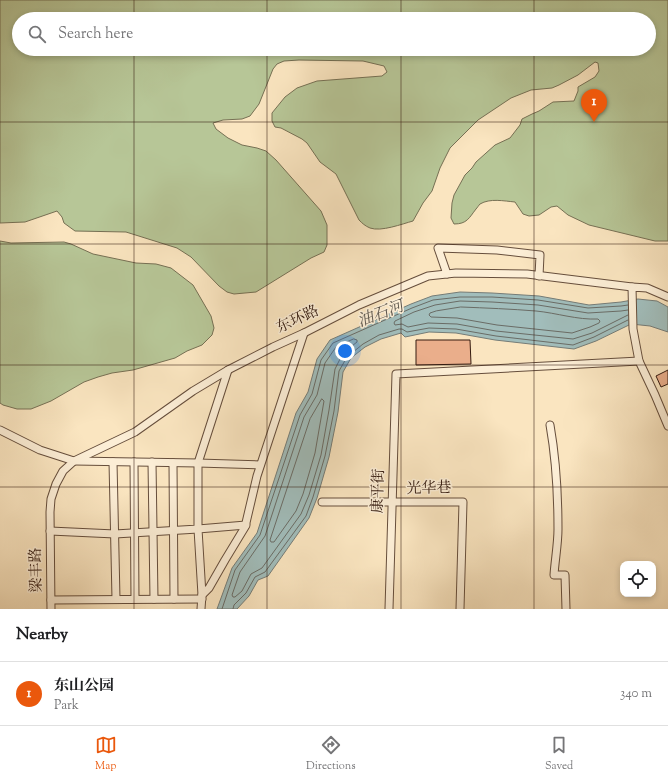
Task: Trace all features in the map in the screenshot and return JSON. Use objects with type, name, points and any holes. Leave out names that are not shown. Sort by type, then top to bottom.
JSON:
[{"type":"street","points":[[447,274],[438,248],[496,250],[540,255],[539,276]]},
{"type":"street","name":"东环路","points":[[50,531],[51,499],[56,484],[63,471],[74,461],[135,432],[193,391],[228,370],[360,305],[428,276],[464,273],[527,274],[632,290],[647,288],[668,296]]},
{"type":"street","points":[[632,290],[633,329],[639,361],[668,426]]},
{"type":"street","points":[[51,600],[174,599],[202,597],[210,588],[225,560],[246,527],[257,476],[304,333]]},
{"type":"street","name":"康平街","points":[[389,609],[396,374],[639,361]]},
{"type":"street","points":[[201,609],[202,597],[198,529],[198,463],[228,370]]},
{"type":"street","points":[[550,425],[557,482],[558,516],[554,575],[565,575],[566,609]]},
{"type":"street","points":[[0,430],[40,450],[74,461],[198,463],[260,466]]},
{"type":"street","points":[[114,462],[116,599]]},
{"type":"street","points":[[134,462],[136,599]]},
{"type":"street","points":[[152,462],[154,599]]},
{"type":"street","points":[[173,463],[174,599]]},
{"type":"street","name":"光华巷","points":[[322,502],[463,502],[460,609]]},
{"type":"street","points":[[50,531],[115,534],[246,525]]},
{"type":"street","name":"梁丰路","points":[[50,531],[51,609]]},
{"type":"green space","points":[[0,0],[668,0],[668,241],[655,241],[589,225],[568,215],[557,206],[551,207],[539,215],[529,216],[523,214],[515,202],[493,200],[480,204],[465,222],[454,224],[451,218],[454,195],[465,175],[476,162],[495,145],[510,138],[520,125],[522,119],[553,102],[574,101],[578,87],[595,77],[599,71],[598,63],[595,62],[578,75],[552,88],[531,90],[511,98],[478,120],[450,148],[440,168],[432,191],[413,221],[380,229],[370,228],[359,220],[336,174],[320,162],[307,143],[302,139],[281,128],[275,127],[272,121],[272,113],[285,97],[297,88],[317,81],[382,76],[387,72],[384,66],[363,61],[299,60],[284,61],[277,64],[273,69],[259,104],[250,116],[242,119],[223,120],[213,123],[216,129],[228,138],[242,145],[266,151],[276,160],[321,211],[327,225],[327,245],[324,252],[311,258],[256,292],[234,294],[227,292],[219,286],[191,257],[177,248],[126,232],[75,231],[64,223],[62,217],[57,211],[25,222],[0,223]]},
{"type":"green space","points":[[0,241],[11,243],[64,242],[93,254],[136,263],[156,264],[171,268],[193,285],[211,316],[214,328],[212,335],[202,345],[175,358],[133,370],[98,377],[84,382],[51,401],[31,409],[17,409],[3,405],[0,403]]},
{"type":"water","points":[[460,292],[539,296],[589,305],[638,299],[657,301],[668,307],[668,332],[650,326],[631,324],[596,341],[574,349],[495,340],[456,333],[429,332],[405,337],[401,333],[381,339],[365,347],[351,358],[343,372],[338,412],[329,457],[317,498],[309,518],[268,576],[258,580],[249,596],[237,609],[217,609],[232,568],[257,533],[296,413],[308,392],[317,359],[330,340],[432,296]]},
{"type":"building","points":[[416,340],[470,340],[471,364],[416,365]]},
{"type":"building","points":[[668,370],[668,384],[661,387],[656,376]]},
{"type":"place","name":"东山公园","points":[[594,122]]},
{"type":"water label","name":"油石河","points":[[381,315]]}]
